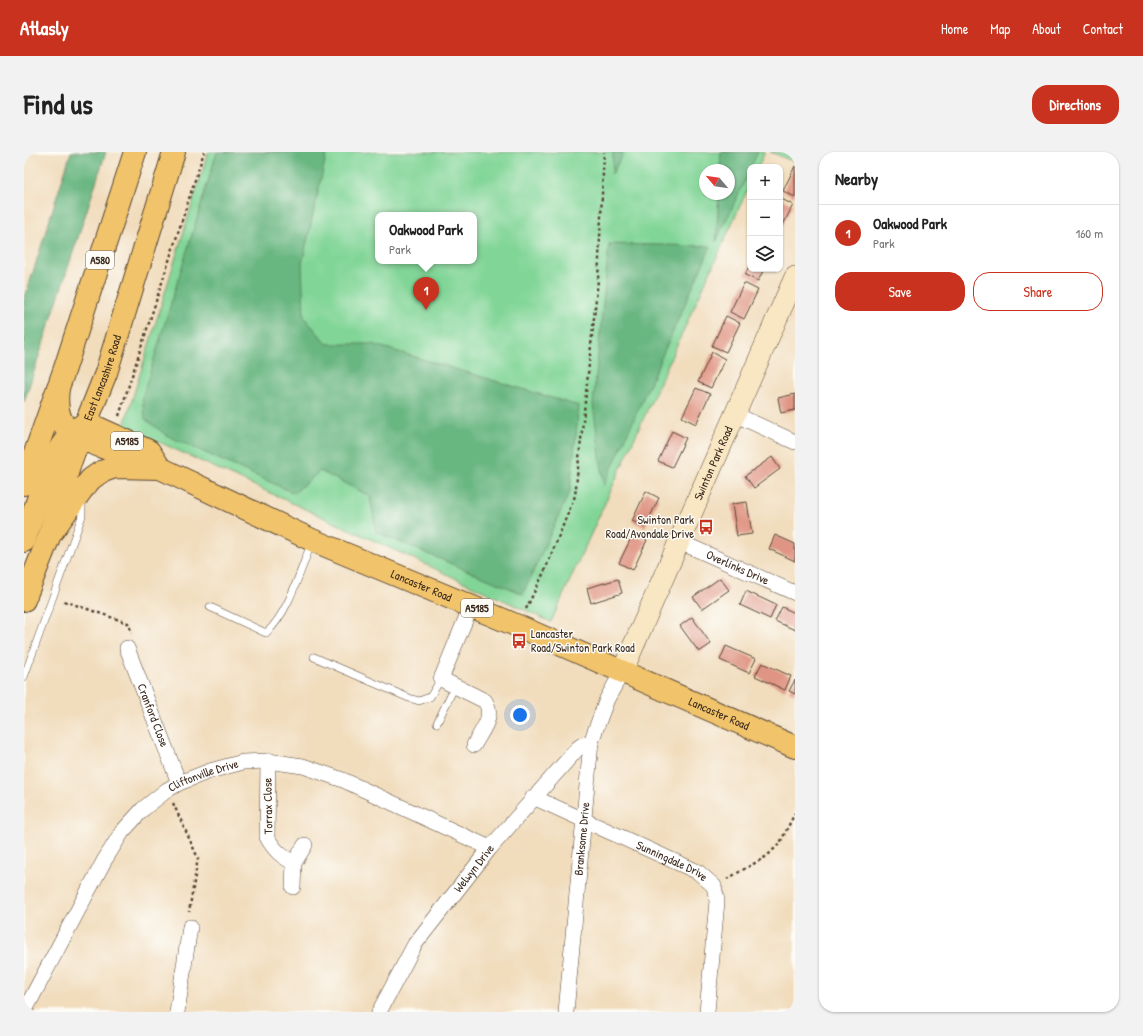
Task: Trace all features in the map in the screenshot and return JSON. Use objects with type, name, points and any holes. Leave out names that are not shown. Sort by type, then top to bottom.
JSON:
[{"type":"main road","name":"A580","points":[[24,484],[58,388],[135,152]]},
{"type":"main road","name":"East Lancashire Road","points":[[24,600],[49,537],[76,478],[79,432],[116,343],[174,152]]},
{"type":"main road","points":[[24,540],[57,452],[79,432],[59,415],[56,403],[58,388]]},
{"type":"main road","name":"A5185","points":[[79,432],[113,434],[149,451],[152,468]]},
{"type":"main road","name":"Lancaster Road","points":[[79,432],[117,453],[312,540],[518,626],[795,747]]},
{"type":"main road","points":[[49,537],[76,478],[91,480],[101,472],[115,468],[152,468]]},
{"type":"street","name":"Swinton Park Road","points":[[622,672],[795,277]]},
{"type":"street","points":[[734,414],[795,442]]},
{"type":"street","name":"Overlinks Drive","points":[[680,542],[795,593]]},
{"type":"street","points":[[471,606],[441,679],[485,701],[489,708],[489,716],[474,745]]},
{"type":"street","name":"Cranford Close","points":[[127,648],[173,787]]},
{"type":"street","name":"Branksome Drive","points":[[566,1012],[591,742],[607,699],[622,672]]},
{"type":"street","name":"Welwyn Drive","points":[[378,1012],[415,944],[490,848],[533,797],[578,748],[591,742]]},
{"type":"street","name":"Cliftonville Drive","points":[[24,1012],[104,861],[122,832],[143,809],[173,787],[210,771],[243,762],[268,761],[303,766],[343,780],[490,848]]},
{"type":"street","name":"Torrax Close","points":[[268,761],[267,836],[272,846],[280,856],[294,863]]},
{"type":"street","name":"Sunningdale Drive","points":[[533,797],[698,872],[714,886],[717,901],[707,1012]]},
{"type":"street","points":[[293,887],[294,863],[305,845]]},
{"type":"street","points":[[177,1012],[190,927]]},
{"type":"lane","points":[[24,678],[82,516],[76,478]]},
{"type":"lane","points":[[210,607],[266,633],[274,626],[284,608],[312,540]]},
{"type":"lane","points":[[314,657],[380,686],[419,700],[430,697],[441,679]]},
{"type":"lane","points":[[437,723],[455,686]]},
{"type":"path","points":[[113,434],[204,152]]},
{"type":"path","points":[[518,626],[545,570],[575,496],[598,280],[604,152]]},
{"type":"path","points":[[54,597],[128,623],[133,635],[127,648]]},
{"type":"path","points":[[173,787],[198,858],[189,913],[190,927]]},
{"type":"path","points":[[714,886],[767,856],[780,843],[795,813]]},
{"type":"green space","points":[[71,152],[106,152],[24,402],[24,300]]},
{"type":"green space","points":[[208,152],[765,152],[759,164],[747,164],[747,191],[551,622],[124,426]]},
{"type":"green space","points":[[217,152],[327,152],[302,264],[304,317],[327,344],[372,344],[579,406],[570,491],[523,594],[376,532],[370,496],[320,471],[294,493],[166,435],[145,419],[142,398]]},
{"type":"green space","points":[[613,152],[624,152],[612,174]]},
{"type":"green space","points":[[721,152],[758,152],[752,164],[747,164],[747,176],[716,242],[719,200],[735,200],[735,164],[720,164]]},
{"type":"green space","points":[[770,152],[795,152],[795,162]]},
{"type":"green space","points":[[609,244],[711,246],[604,486],[593,404]]},
{"type":"building","points":[[795,166],[795,197],[783,191]]},
{"type":"building","points":[[783,200],[793,205],[783,225]]},
{"type":"building","points":[[747,271],[747,272],[762,272],[758,281],[745,275]]},
{"type":"building","points":[[744,283],[758,290],[744,319],[730,312]]},
{"type":"building","points":[[726,316],[740,323],[726,352],[712,346]]},
{"type":"building","points":[[712,352],[725,359],[711,388],[698,382]]},
{"type":"building","points":[[696,388],[710,394],[696,424],[682,417]]},
{"type":"building","points":[[795,394],[795,410],[781,413],[778,398]]},
{"type":"building","points":[[672,431],[686,438],[672,467],[658,461]]},
{"type":"building","points":[[772,457],[780,469],[754,488],[745,476]]},
{"type":"building","points":[[646,491],[659,498],[645,527],[632,521]]},
{"type":"building","points":[[747,502],[752,534],[737,536],[732,504]]},
{"type":"building","points":[[633,534],[647,540],[633,570],[619,563]]},
{"type":"building","points":[[775,535],[795,544],[795,561],[769,549]]},
{"type":"building","points":[[720,578],[729,590],[702,609],[693,597]]},
{"type":"building","points":[[618,579],[622,593],[591,603],[587,588]]},
{"type":"building","points":[[746,591],[776,605],[770,619],[740,605]]},
{"type":"building","points":[[782,607],[795,613],[795,630],[775,621]]},
{"type":"building","points":[[692,617],[711,644],[699,652],[680,626]]},
{"type":"building","points":[[726,646],[756,659],[749,673],[720,660]]},
{"type":"building","points":[[762,663],[791,676],[785,690],[755,676]]},
{"type":"building","points":[[795,680],[795,694],[789,691]]},
{"type":"place","name":"Oakwood Park","points":[[426,310]]},
{"type":"place","name":"Swinton Park Road/Avondale Drive","points":[[706,527]]},
{"type":"place","name":"Lancaster Road/Swinton Park Road","points":[[519,641]]}]
